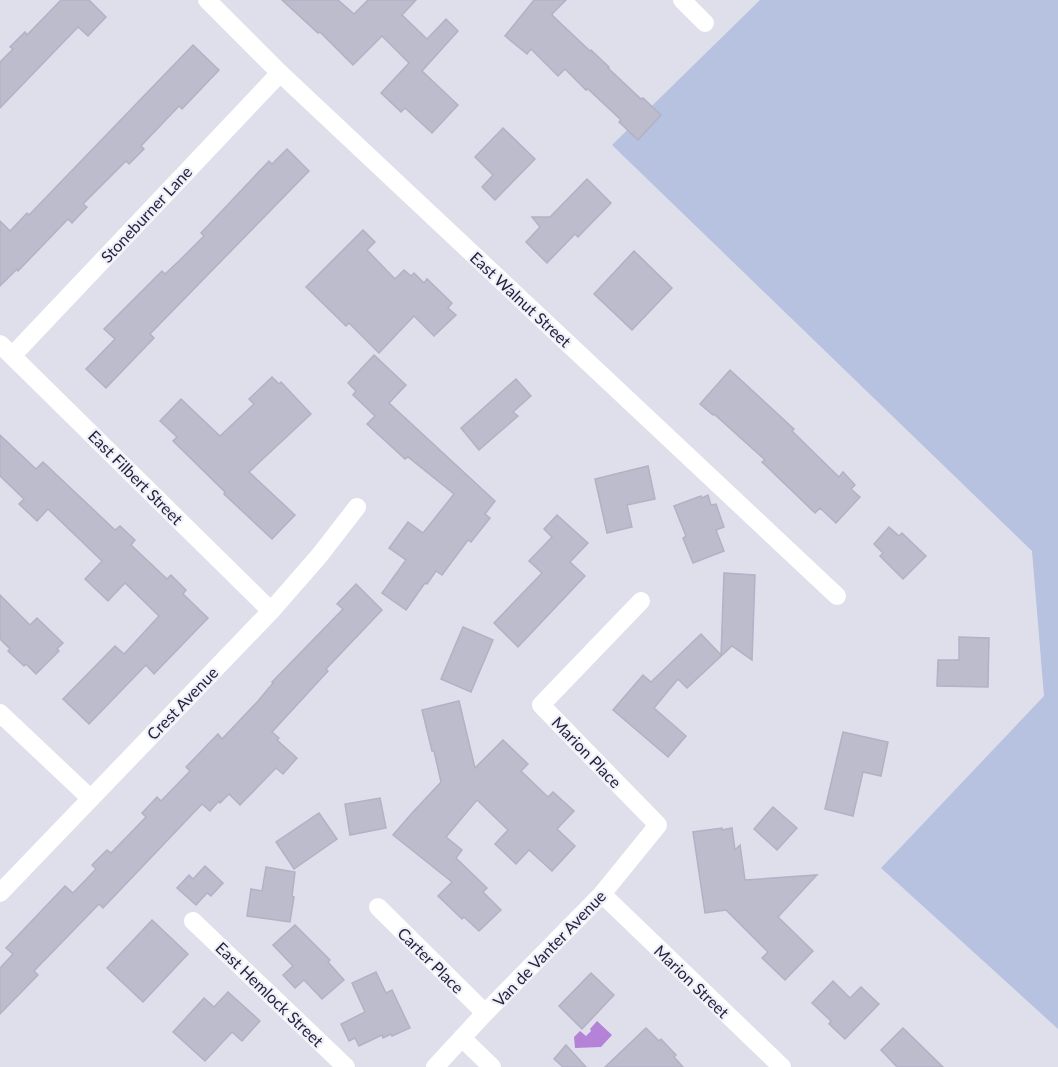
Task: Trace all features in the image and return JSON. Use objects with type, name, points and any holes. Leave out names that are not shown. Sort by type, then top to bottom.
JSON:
[{"type":"street","name":"East Walnut Street","points":[[207,0],[280,73],[837,596]]},
{"type":"street","points":[[682,0],[705,23]]},
{"type":"street","name":"Stoneburner Lane","points":[[6,350],[280,73]]},
{"type":"street","name":"East Filbert Street","points":[[6,350],[272,610]]},
{"type":"street","name":"Crest Avenue","points":[[0,893],[272,610],[320,556],[357,507]]},
{"type":"street","name":"Marion Place","points":[[641,601],[541,705],[658,825]]},
{"type":"street","points":[[0,713],[90,798]]},
{"type":"street","name":"Van de Vanter Avenue","points":[[435,1067],[602,894],[658,825]]},
{"type":"street","name":"Marion Street","points":[[602,894],[782,1067]]},
{"type":"street","name":"Carter Place","points":[[378,907],[485,1013]]},
{"type":"street","name":"East Hemlock Street","points":[[193,921],[346,1067]]},
{"type":"street","points":[[462,1038],[492,1067]]},
{"type":"shaded area","points":[[760,0],[1058,0],[1058,1029],[881,868],[1044,696],[1032,551],[612,145]]},
{"type":"shaded area","points":[[597,1021],[612,1035],[601,1047],[575,1048],[574,1037],[580,1031],[586,1036]]},
{"type":"building","points":[[61,0],[89,0],[106,17],[88,36],[78,27],[0,108],[0,62],[13,49],[10,47],[25,32],[27,35]]},
{"type":"building","points":[[282,0],[338,0],[354,14],[368,0],[416,0],[402,15],[427,39],[446,19],[458,31],[422,71],[458,105],[432,133],[405,108],[401,112],[381,93],[409,63],[382,36],[353,65],[320,32],[318,33]]},
{"type":"building","points":[[534,0],[566,0],[552,14],[553,16],[661,115],[638,140],[619,122],[621,120],[565,69],[558,76],[531,49],[527,54],[505,36]]},
{"type":"building","points":[[193,45],[219,70],[182,109],[179,106],[141,146],[144,149],[129,164],[126,161],[83,204],[87,207],[72,223],[68,219],[18,271],[17,269],[0,286],[0,221],[10,231],[27,213],[29,215]]},
{"type":"building","points":[[503,128],[535,159],[495,200],[482,187],[493,175],[475,157]]},
{"type":"building","points":[[287,149],[309,171],[150,334],[154,338],[106,388],[86,369],[115,339],[104,329],[162,271],[165,274],[180,260],[204,236],[201,233],[269,161],[272,164]]},
{"type":"building","points":[[587,179],[611,203],[578,237],[575,234],[547,263],[526,242],[540,227],[532,217],[550,217]]},
{"type":"building","points":[[363,230],[375,242],[367,250],[395,279],[404,270],[411,276],[414,273],[424,283],[427,279],[452,303],[448,308],[456,315],[434,336],[414,316],[379,353],[349,323],[346,326],[306,287]]},
{"type":"building","points":[[634,251],[672,288],[632,330],[594,294]]},
{"type":"building","points":[[374,355],[406,385],[389,403],[495,501],[485,514],[490,518],[471,542],[468,540],[442,575],[436,571],[406,610],[382,593],[406,560],[389,548],[408,522],[423,533],[454,494],[408,457],[405,459],[367,424],[375,416],[353,395],[356,391],[348,383]]},
{"type":"building","points":[[730,370],[794,429],[792,431],[839,477],[843,472],[855,485],[851,489],[860,497],[836,523],[820,508],[815,513],[762,462],[765,460],[700,404]]},
{"type":"building","points":[[272,377],[279,384],[281,382],[311,414],[249,472],[295,515],[272,539],[173,441],[177,437],[160,421],[181,399],[220,436],[254,404],[249,399]]},
{"type":"building","points":[[516,379],[531,396],[513,412],[518,416],[479,450],[461,428]]},
{"type":"building","points":[[0,435],[36,469],[43,462],[115,530],[120,526],[135,540],[131,545],[167,579],[171,575],[186,590],[183,594],[208,618],[154,674],[146,665],[89,724],[63,699],[115,646],[124,654],[159,616],[125,583],[108,601],[85,579],[102,561],[48,509],[37,521],[19,504],[24,499],[0,476]]},
{"type":"building","points":[[648,466],[655,499],[627,505],[632,527],[607,533],[595,479]]},
{"type":"building","points":[[708,495],[711,505],[716,504],[724,527],[716,530],[724,551],[693,563],[683,538],[686,536],[674,506]]},
{"type":"building","points":[[557,515],[588,543],[570,562],[585,576],[518,647],[494,623],[542,573],[529,561],[552,537],[544,529]]},
{"type":"building","points":[[889,527],[899,536],[902,533],[926,556],[903,579],[880,556],[883,553],[874,544]]},
{"type":"building","points":[[724,573],[755,575],[752,660],[732,646],[687,688],[678,679],[654,708],[686,736],[668,757],[613,710],[643,675],[651,682],[701,634],[721,655]]},
{"type":"building","points":[[356,584],[382,610],[326,669],[328,671],[272,732],[279,738],[277,740],[297,758],[283,774],[276,768],[240,805],[229,794],[210,811],[202,804],[103,908],[99,904],[34,971],[38,975],[0,1014],[0,968],[13,954],[6,948],[65,886],[73,893],[96,869],[92,865],[107,850],[111,853],[146,817],[142,813],[157,797],[161,801],[190,771],[186,767],[218,734],[222,739],[258,701],[272,682],[343,609],[337,604]]},
{"type":"building","points":[[0,595],[30,625],[37,618],[63,643],[57,649],[59,651],[36,674],[8,651],[10,649],[0,639]]},
{"type":"building","points":[[463,627],[493,640],[471,692],[441,679]]},
{"type":"building","points":[[959,637],[989,638],[988,687],[937,686],[938,660],[959,660]]},
{"type":"building","points":[[459,701],[475,768],[503,740],[528,764],[521,771],[548,797],[553,792],[574,811],[557,829],[575,846],[552,871],[529,850],[516,864],[495,844],[508,830],[477,800],[446,837],[462,850],[456,858],[487,888],[483,892],[501,910],[479,931],[464,917],[462,919],[438,896],[452,882],[393,835],[441,782],[422,710]]},
{"type":"building","points":[[843,732],[888,742],[881,776],[863,772],[853,816],[825,809]]},
{"type":"building","points":[[380,798],[386,828],[350,835],[345,804]]},
{"type":"building","points":[[773,807],[797,828],[777,850],[754,829]]},
{"type":"building","points":[[319,813],[337,839],[294,869],[276,842]]},
{"type":"building","points":[[722,828],[722,830],[732,828],[735,850],[740,845],[745,880],[817,875],[778,917],[813,951],[785,980],[762,958],[768,952],[726,910],[705,913],[693,832]]},
{"type":"building","points":[[205,866],[223,883],[211,896],[207,893],[196,905],[177,888],[189,875],[193,879]]},
{"type":"building","points":[[266,867],[295,872],[290,922],[247,916],[251,889],[262,891]]},
{"type":"building","points":[[152,920],[188,954],[143,1002],[107,968]]},
{"type":"building","points":[[295,925],[330,960],[328,962],[344,980],[322,999],[304,980],[295,988],[283,975],[293,966],[273,945]]},
{"type":"building","points":[[376,972],[386,993],[392,990],[410,1028],[392,1036],[391,1034],[383,1038],[382,1035],[359,1046],[355,1038],[349,1041],[341,1024],[365,1012],[352,983]]},
{"type":"building","points":[[591,973],[614,995],[582,1029],[559,1006]]},
{"type":"building","points":[[833,981],[850,998],[861,987],[879,1004],[845,1039],[829,1024],[831,1021],[812,1003]]},
{"type":"building","points":[[228,992],[260,1021],[242,1041],[232,1032],[205,1061],[173,1032],[204,998],[214,1007]]},
{"type":"building","points":[[646,1028],[659,1041],[661,1039],[676,1055],[674,1057],[683,1067],[605,1067]]},
{"type":"building","points":[[903,1028],[943,1067],[897,1067],[881,1050]]},
{"type":"building","points":[[566,1045],[586,1067],[563,1067],[554,1059]]}]
